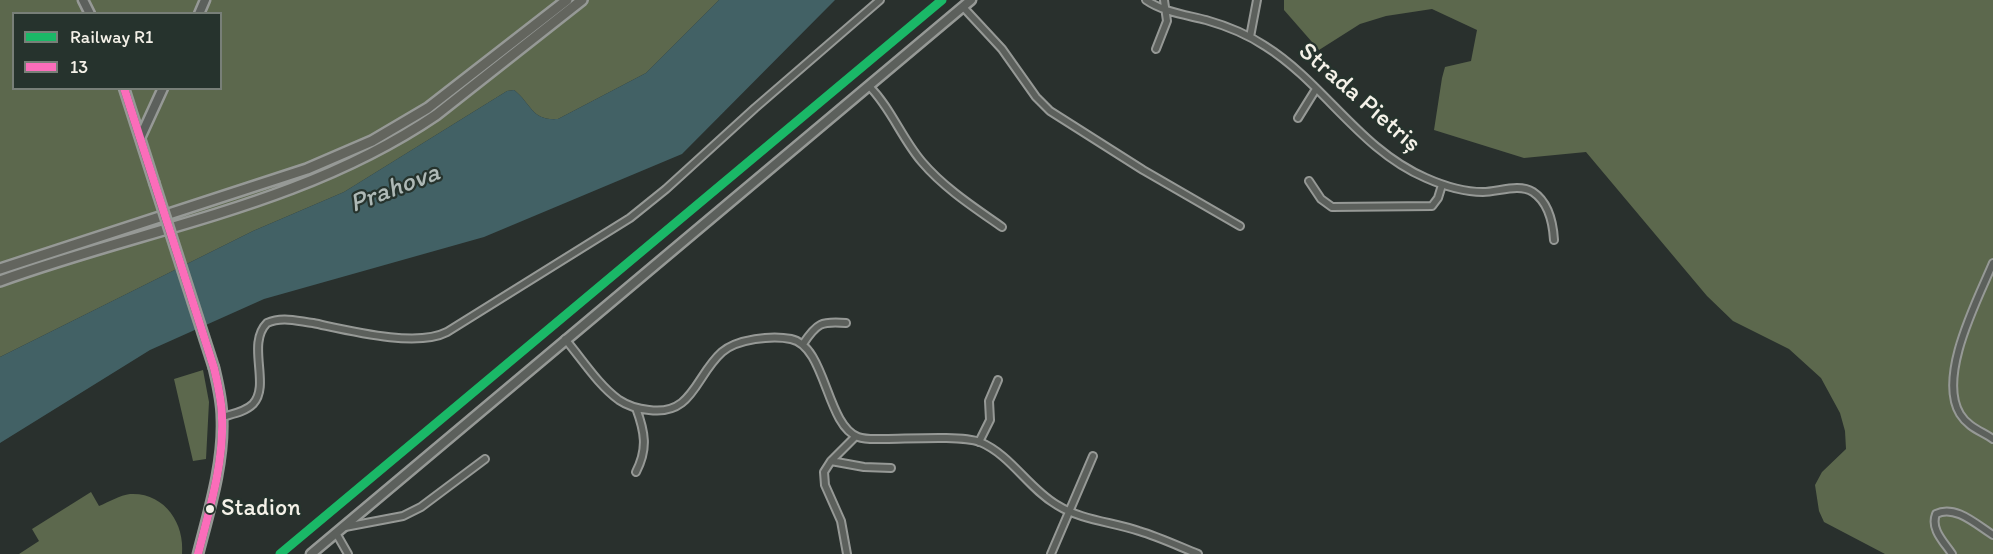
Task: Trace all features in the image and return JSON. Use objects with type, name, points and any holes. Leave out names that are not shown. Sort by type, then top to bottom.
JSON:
[{"type":"highway","points":[[0,269],[307,169],[356,149],[437,102],[567,0]]},
{"type":"highway","points":[[0,281],[253,203],[357,162],[401,138],[436,115],[582,0]]},
{"type":"main road","points":[[311,554],[971,0]]},
{"type":"main road","points":[[125,90],[214,368],[222,417],[218,470],[198,554]]},
{"type":"main road","points":[[141,136],[162,90]]},
{"type":"street","points":[[222,417],[246,410],[256,399],[259,388],[258,343],[262,327],[267,323],[284,319],[420,339],[437,337],[447,332],[630,218],[666,189],[880,0]]},
{"type":"street","name":"Strada Pietriș","points":[[1146,0],[1165,9],[1210,21],[1250,37],[1271,50],[1316,89],[1355,129],[1391,160],[1409,171],[1442,185],[1475,192],[1521,188],[1533,192],[1539,197],[1552,220],[1554,240]]},
{"type":"street","points":[[1156,49],[1167,21],[1164,0]]},
{"type":"street","points":[[1250,37],[1257,0]]},
{"type":"street","points":[[963,7],[1002,49],[1035,97],[1050,111],[1143,170],[1240,226]]},
{"type":"street","points":[[869,86],[883,102],[922,163],[945,184],[1002,226]]},
{"type":"street","points":[[1298,118],[1316,89]]},
{"type":"street","points":[[1309,181],[1327,204],[1337,207],[1432,206],[1438,198],[1442,185]]},
{"type":"street","points":[[1993,263],[1957,352],[1954,374],[1954,391],[1959,413],[1971,427],[1993,439]]},
{"type":"street","points":[[803,344],[818,324],[846,323]]},
{"type":"street","points":[[565,339],[617,399],[636,408],[661,412],[669,411],[677,406],[693,390],[720,353],[738,344],[789,338],[803,344],[813,359],[839,417],[855,436],[873,439],[962,439],[980,442],[999,454],[1043,496],[1068,511],[1139,531],[1198,554]]},
{"type":"street","points":[[980,442],[990,420],[989,401],[998,380]]},
{"type":"street","points":[[636,408],[644,435],[644,457],[636,472]]},
{"type":"street","points":[[847,554],[841,521],[825,485],[824,472],[831,460],[855,436]]},
{"type":"street","points":[[1051,554],[1093,456]]},
{"type":"street","points":[[348,554],[339,530],[404,516],[421,507],[485,459]]},
{"type":"street","points":[[831,460],[864,467],[891,468]]},
{"type":"street","points":[[1952,554],[1934,524],[1936,514],[1942,511],[1958,514],[1993,535]]},
{"type":"green space","points":[[0,0],[719,0],[646,73],[558,119],[542,117],[514,90],[507,91],[344,192],[253,231],[0,357]]},
{"type":"green space","points":[[1284,0],[1993,0],[1993,554],[1885,554],[1824,522],[1819,511],[1815,485],[1822,472],[1846,449],[1845,431],[1840,413],[1821,378],[1789,349],[1733,321],[1707,296],[1586,152],[1524,158],[1434,130],[1445,67],[1471,61],[1477,30],[1432,9],[1386,16],[1360,24],[1319,50],[1284,10]]},
{"type":"green space","points":[[203,370],[209,402],[206,459],[193,461],[174,379]]},
{"type":"green space","points":[[91,492],[99,506],[130,494],[153,498],[162,504],[176,521],[180,531],[182,554],[19,554],[39,541],[32,529]]},
{"type":"water","name":"Prahova","points":[[719,0],[835,0],[682,154],[484,237],[264,299],[150,350],[0,443],[0,357],[253,231],[344,192],[507,91],[514,90],[542,117],[558,119],[646,73]]},
{"type":"rail line","name":"R1","points":[[280,554],[942,0]]},
{"type":"transit line","name":"13","points":[[125,90],[214,368],[221,399],[221,452],[198,554]]},
{"type":"place","name":"Stadion","points":[[210,509]]}]
